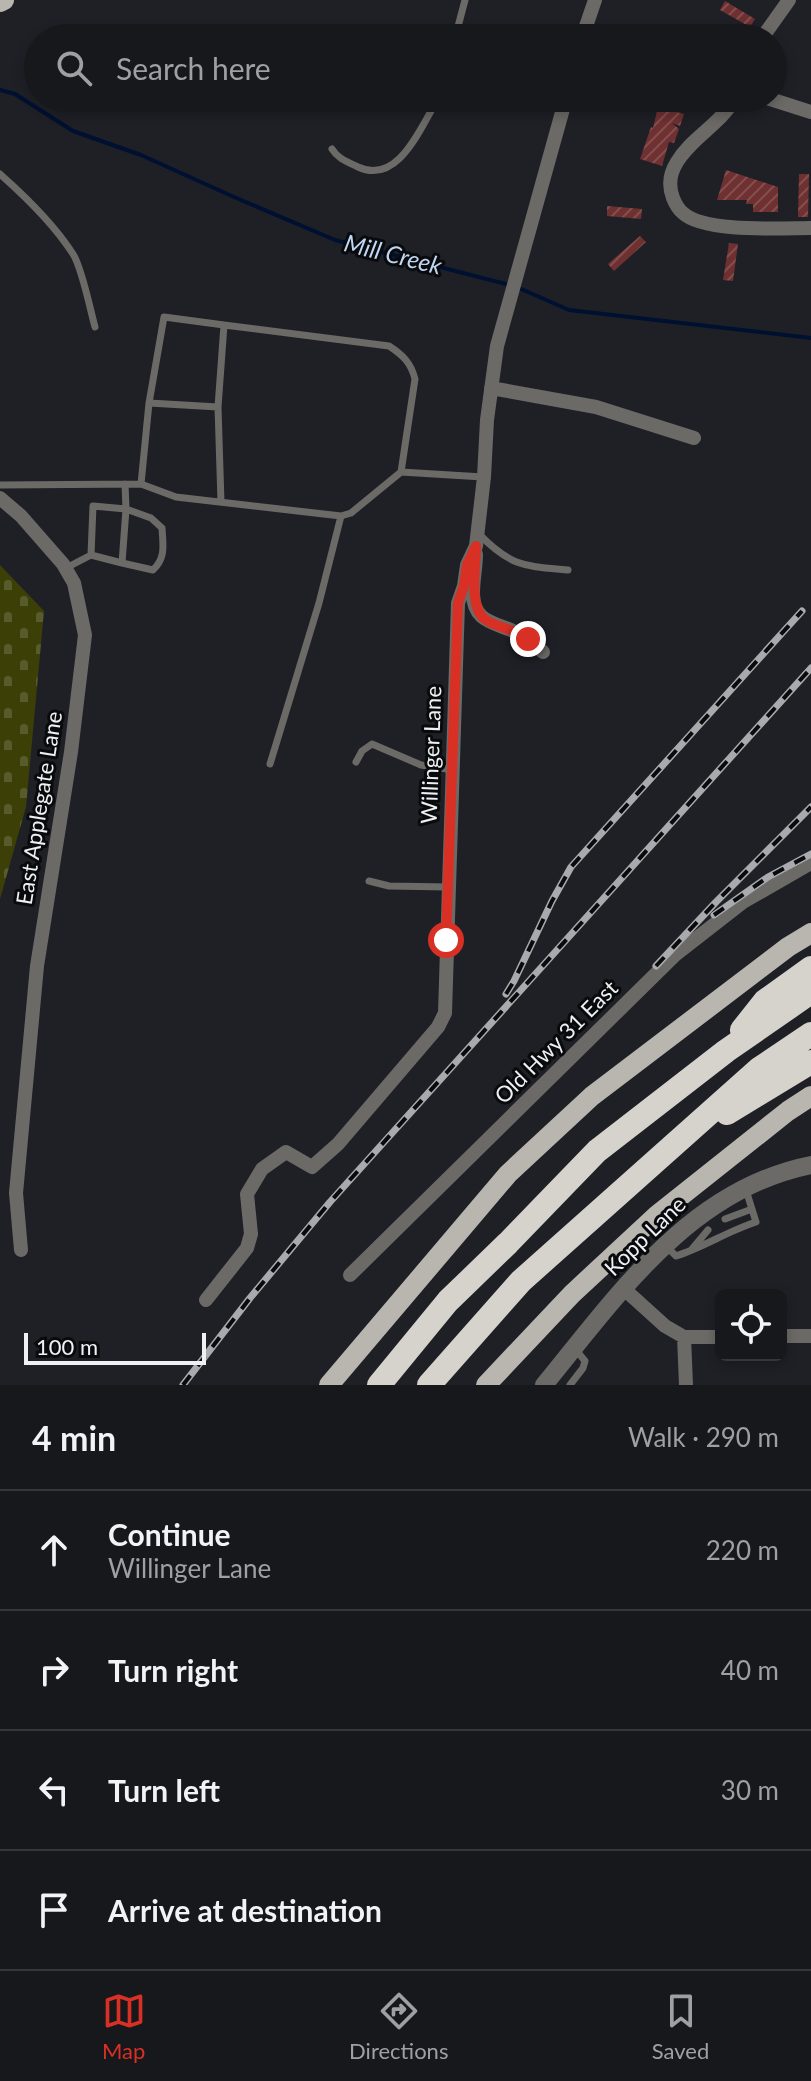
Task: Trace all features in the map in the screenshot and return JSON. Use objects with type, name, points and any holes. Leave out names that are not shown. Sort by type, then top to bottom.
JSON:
[{"type":"highway","points":[[726,1051],[765,1001],[811,968]]},
{"type":"highway","points":[[379,1385],[448,1301],[597,1151],[726,1051],[811,992]]},
{"type":"highway","points":[[429,1385],[521,1281],[759,1069],[811,1034]]},
{"type":"highway","points":[[674,1145],[811,1062]]},
{"type":"main road","points":[[329,1385],[508,1174],[592,1096],[788,947],[811,933]]},
{"type":"main road","points":[[486,1385],[572,1294],[657,1215],[811,1096]]},
{"type":"street","points":[[587,24],[595,0]]},
{"type":"street","points":[[772,24],[789,0]]},
{"type":"street","points":[[787,104],[811,112]]},
{"type":"street","name":"Willinger Lane","points":[[206,1300],[247,1248],[251,1234],[247,1194],[262,1169],[286,1152],[312,1167],[338,1144],[438,1027],[445,1013],[458,603],[477,539],[497,346],[562,112]]},
{"type":"street","points":[[724,112],[677,160],[670,176],[674,201],[683,213],[708,224],[756,229],[811,228]]},
{"type":"street","points":[[491,388],[596,407],[694,438]]},
{"type":"street","name":"East Applegate Lane","points":[[0,498],[21,516],[66,568],[74,583],[85,635],[71,752],[37,966],[16,1193],[21,1250]]},
{"type":"street","points":[[477,539],[473,595],[481,616],[520,635],[543,652]]},
{"type":"street","name":"Old Hwy 31 East","points":[[350,1275],[675,955],[743,902],[811,863]]},
{"type":"street","name":"Kopp Lane","points":[[544,1385],[623,1288],[691,1222],[723,1199],[745,1188],[789,1169],[811,1165]]},
{"type":"street","points":[[623,1288],[665,1326],[684,1337],[715,1337]]},
{"type":"street","points":[[787,1336],[811,1336]]},
{"type":"street","points":[[684,1337],[686,1385]]},
{"type":"lane","points":[[459,24],[465,0]]},
{"type":"lane","points":[[332,149],[336,155],[368,172],[378,172],[396,163],[430,112]]},
{"type":"lane","points":[[0,174],[43,216],[74,256],[95,327]]},
{"type":"lane","points":[[0,485],[141,484],[176,497],[341,516],[351,513],[401,472],[415,379],[412,367],[389,346],[164,317],[149,403],[141,484]]},
{"type":"lane","points":[[221,502],[218,407],[224,325]]},
{"type":"lane","points":[[149,403],[218,407]]},
{"type":"lane","points":[[401,472],[484,477]]},
{"type":"lane","points":[[122,563],[125,484]]},
{"type":"lane","points":[[66,568],[91,555],[153,570],[163,557],[162,528],[151,518],[126,509],[93,506],[91,555]]},
{"type":"lane","points":[[270,764],[319,603],[341,516]]},
{"type":"lane","points":[[477,539],[514,562],[530,567],[568,570]]},
{"type":"lane","points":[[356,762],[362,751],[372,744],[421,765],[453,770]]},
{"type":"lane","points":[[369,881],[389,886],[448,887]]},
{"type":"lane","points":[[665,1244],[676,1256],[756,1222],[745,1188]]},
{"type":"lane","points":[[725,1219],[752,1209]]},
{"type":"lane","points":[[690,1251],[708,1230]]},
{"type":"lane","points":[[570,1385],[585,1361],[574,1348]]},
{"type":"green space","points":[[0,565],[44,611],[26,807],[0,899]]},
{"type":"building","points":[[725,1],[755,19],[752,24],[745,24],[720,10]]},
{"type":"building","points":[[657,112],[684,114],[680,126],[672,123],[679,129],[674,143],[669,142],[662,166],[640,159]]},
{"type":"building","points":[[726,170],[778,187],[778,212],[753,212],[753,204],[746,204],[747,200],[717,200]]},
{"type":"building","points":[[799,174],[809,174],[808,217],[798,217]]},
{"type":"building","points":[[607,206],[642,209],[641,219],[607,216]]},
{"type":"building","points":[[640,236],[646,242],[614,271],[608,264]]},
{"type":"building","points":[[729,243],[738,244],[733,281],[723,280]]},
{"type":"waterway","name":"Mill Creek","points":[[0,90],[24,100]]},
{"type":"waterway","name":"Mill Creek","points":[[43,112],[73,131],[141,155],[335,240],[510,285]]},
{"type":"waterway","name":"Mill Creek","points":[[519,288],[569,310],[811,338]]},
{"type":"railway","points":[[506,994],[571,867],[802,611]]},
{"type":"railway","points":[[183,1385],[330,1202],[811,668]]},
{"type":"railway","points":[[656,966],[811,807]]},
{"type":"railway","points":[[714,915],[768,877],[811,854]]},
{"type":"route","points":[[446,940],[458,603],[467,565],[476,546],[473,595],[481,616],[528,639]]}]
